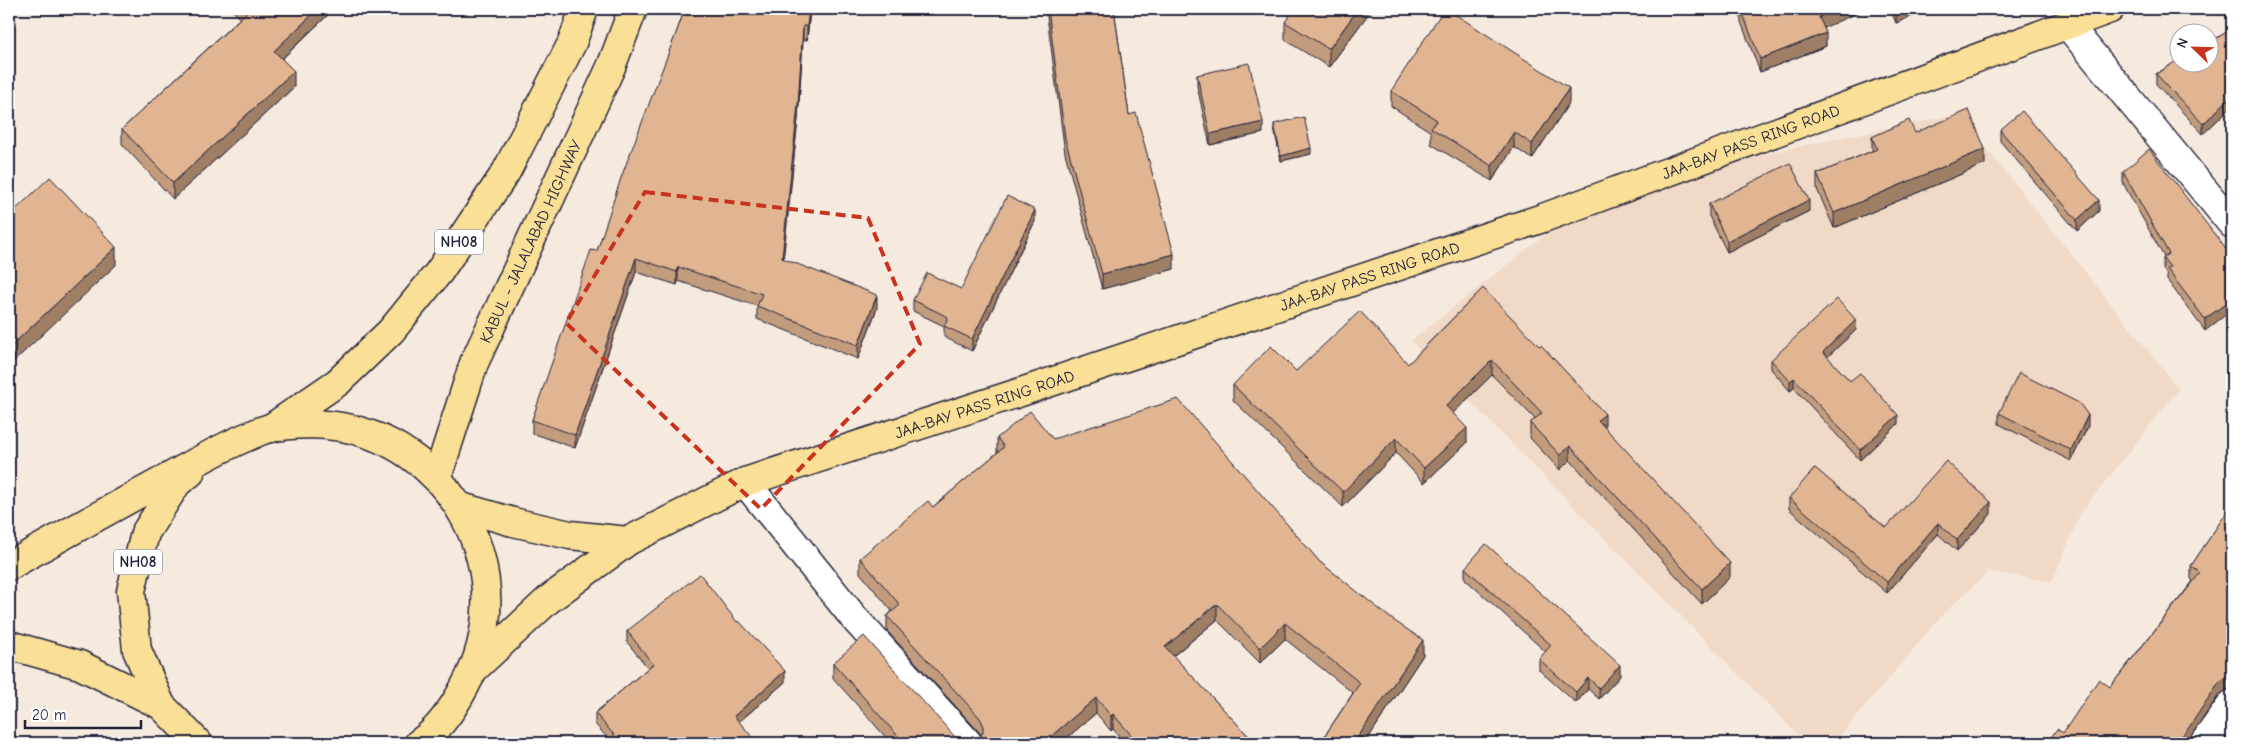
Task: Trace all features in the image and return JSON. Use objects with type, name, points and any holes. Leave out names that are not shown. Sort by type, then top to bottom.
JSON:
[{"type":"highway","name":"NH08","points":[[9,566],[225,446],[271,428],[338,382],[391,330],[439,272],[506,172],[572,43],[584,9]]},
{"type":"highway","name":"KABUL - JALALABAD HIGHWAY","points":[[437,478],[474,363],[611,67],[633,9]]},
{"type":"highway","name":"JAA-BAY PASS RING ROAD","points":[[475,668],[548,600],[628,541],[745,482],[1022,392],[1543,218],[2110,9]]},
{"type":"highway","name":"NH08","points":[[271,428],[325,425],[370,434],[411,455],[437,478],[461,507],[482,560],[488,614],[475,668],[453,708],[419,743]]},
{"type":"highway","name":"NH08","points":[[161,705],[137,650],[131,591],[145,533],[177,483],[225,446]]},
{"type":"highway","points":[[461,507],[513,522],[570,535],[628,541]]},
{"type":"highway","name":"NH08","points":[[9,645],[80,665],[161,705],[198,743]]},
{"type":"street","points":[[2067,24],[2232,224]]},
{"type":"street","points":[[745,482],[855,620],[968,743]]},
{"type":"street","points":[[2204,743],[2232,704]]},
{"type":"highlighted area","points":[[645,192],[868,218],[920,344],[761,509],[566,323]]},
{"type":"shaded area","points":[[1959,114],[2179,389],[2081,512],[2052,582],[1989,571],[1944,613],[1834,743],[1806,743],[1411,341],[1555,227],[1718,163]]},
{"type":"building","points":[[246,9],[318,9],[274,51],[294,71],[173,183],[122,129],[248,11]]},
{"type":"building","points":[[684,9],[809,9],[807,26],[803,26],[798,105],[782,258],[877,295],[858,345],[757,306],[762,294],[678,267],[677,272],[636,258],[575,435],[532,420],[591,250],[597,251],[622,175]]},
{"type":"building","points":[[1048,9],[1114,9],[1129,115],[1136,113],[1174,254],[1102,274],[1065,138]]},
{"type":"building","points":[[1294,9],[1358,9],[1329,49],[1285,22]]},
{"type":"building","points":[[1444,9],[1447,9],[1569,88],[1532,144],[1514,132],[1492,166],[1431,128],[1437,120],[1391,91]]},
{"type":"building","points":[[1741,9],[1837,9],[1819,17],[1826,33],[1760,59]]},
{"type":"building","points":[[2232,29],[2232,96],[2203,124],[2156,74],[2168,66],[2168,72],[2218,72],[2218,37]]},
{"type":"building","points":[[1249,63],[1263,122],[1210,134],[1197,75]]},
{"type":"building","points":[[1969,110],[1985,149],[1834,213],[1817,174],[1877,149],[1872,137],[1909,120],[1915,133]]},
{"type":"building","points":[[2022,111],[2099,200],[2077,220],[2000,130]]},
{"type":"building","points":[[1304,117],[1311,148],[1281,156],[1274,124]]},
{"type":"building","points":[[2149,149],[2232,257],[2232,299],[2205,319],[2167,269],[2170,267],[2163,258],[2169,254],[2123,172]]},
{"type":"building","points":[[1790,163],[1809,200],[1727,241],[1709,204]]},
{"type":"building","points":[[50,177],[116,247],[9,348],[9,216]]},
{"type":"building","points":[[1007,196],[1035,210],[972,339],[944,326],[948,317],[913,300],[927,273],[961,289]]},
{"type":"building","points":[[1483,288],[1539,346],[1541,345],[1605,414],[1598,420],[1730,563],[1702,589],[1570,446],[1560,455],[1530,423],[1542,413],[1492,360],[1446,406],[1467,428],[1424,468],[1396,438],[1343,492],[1233,385],[1271,346],[1296,371],[1360,311],[1408,364]]},
{"type":"building","points":[[1837,299],[1856,320],[1823,352],[1850,381],[1860,373],[1898,415],[1860,450],[1794,378],[1790,381],[1771,360]]},
{"type":"building","points":[[2019,373],[2079,403],[2088,415],[2071,450],[1999,413]]},
{"type":"building","points":[[1178,399],[1320,562],[1393,620],[1423,640],[1354,743],[1320,743],[1360,683],[1285,623],[1260,648],[1217,604],[1165,647],[1255,743],[1138,743],[1113,714],[1111,716],[1096,698],[1043,743],[971,743],[979,739],[983,732],[983,724],[980,718],[887,616],[900,605],[860,558],[928,501],[933,507],[1004,447],[997,438],[1030,411],[1053,439]]},
{"type":"building","points":[[1946,461],[1991,502],[1957,540],[1938,523],[1887,582],[1789,498],[1815,468],[1886,528]]},
{"type":"building","points":[[2232,504],[2232,671],[2219,682],[2190,726],[2176,743],[2047,743],[2057,729],[2063,733],[2099,679],[2110,687],[2200,573],[2191,566]]},
{"type":"building","points":[[1486,544],[1620,665],[1599,688],[1588,678],[1576,692],[1539,659],[1551,645],[1465,568]]},
{"type":"building","points":[[700,574],[737,622],[739,621],[785,671],[734,716],[754,739],[749,743],[621,743],[595,713],[653,664],[627,631]]},
{"type":"building","points":[[864,636],[956,738],[963,742],[971,743],[904,743],[833,663]]}]
